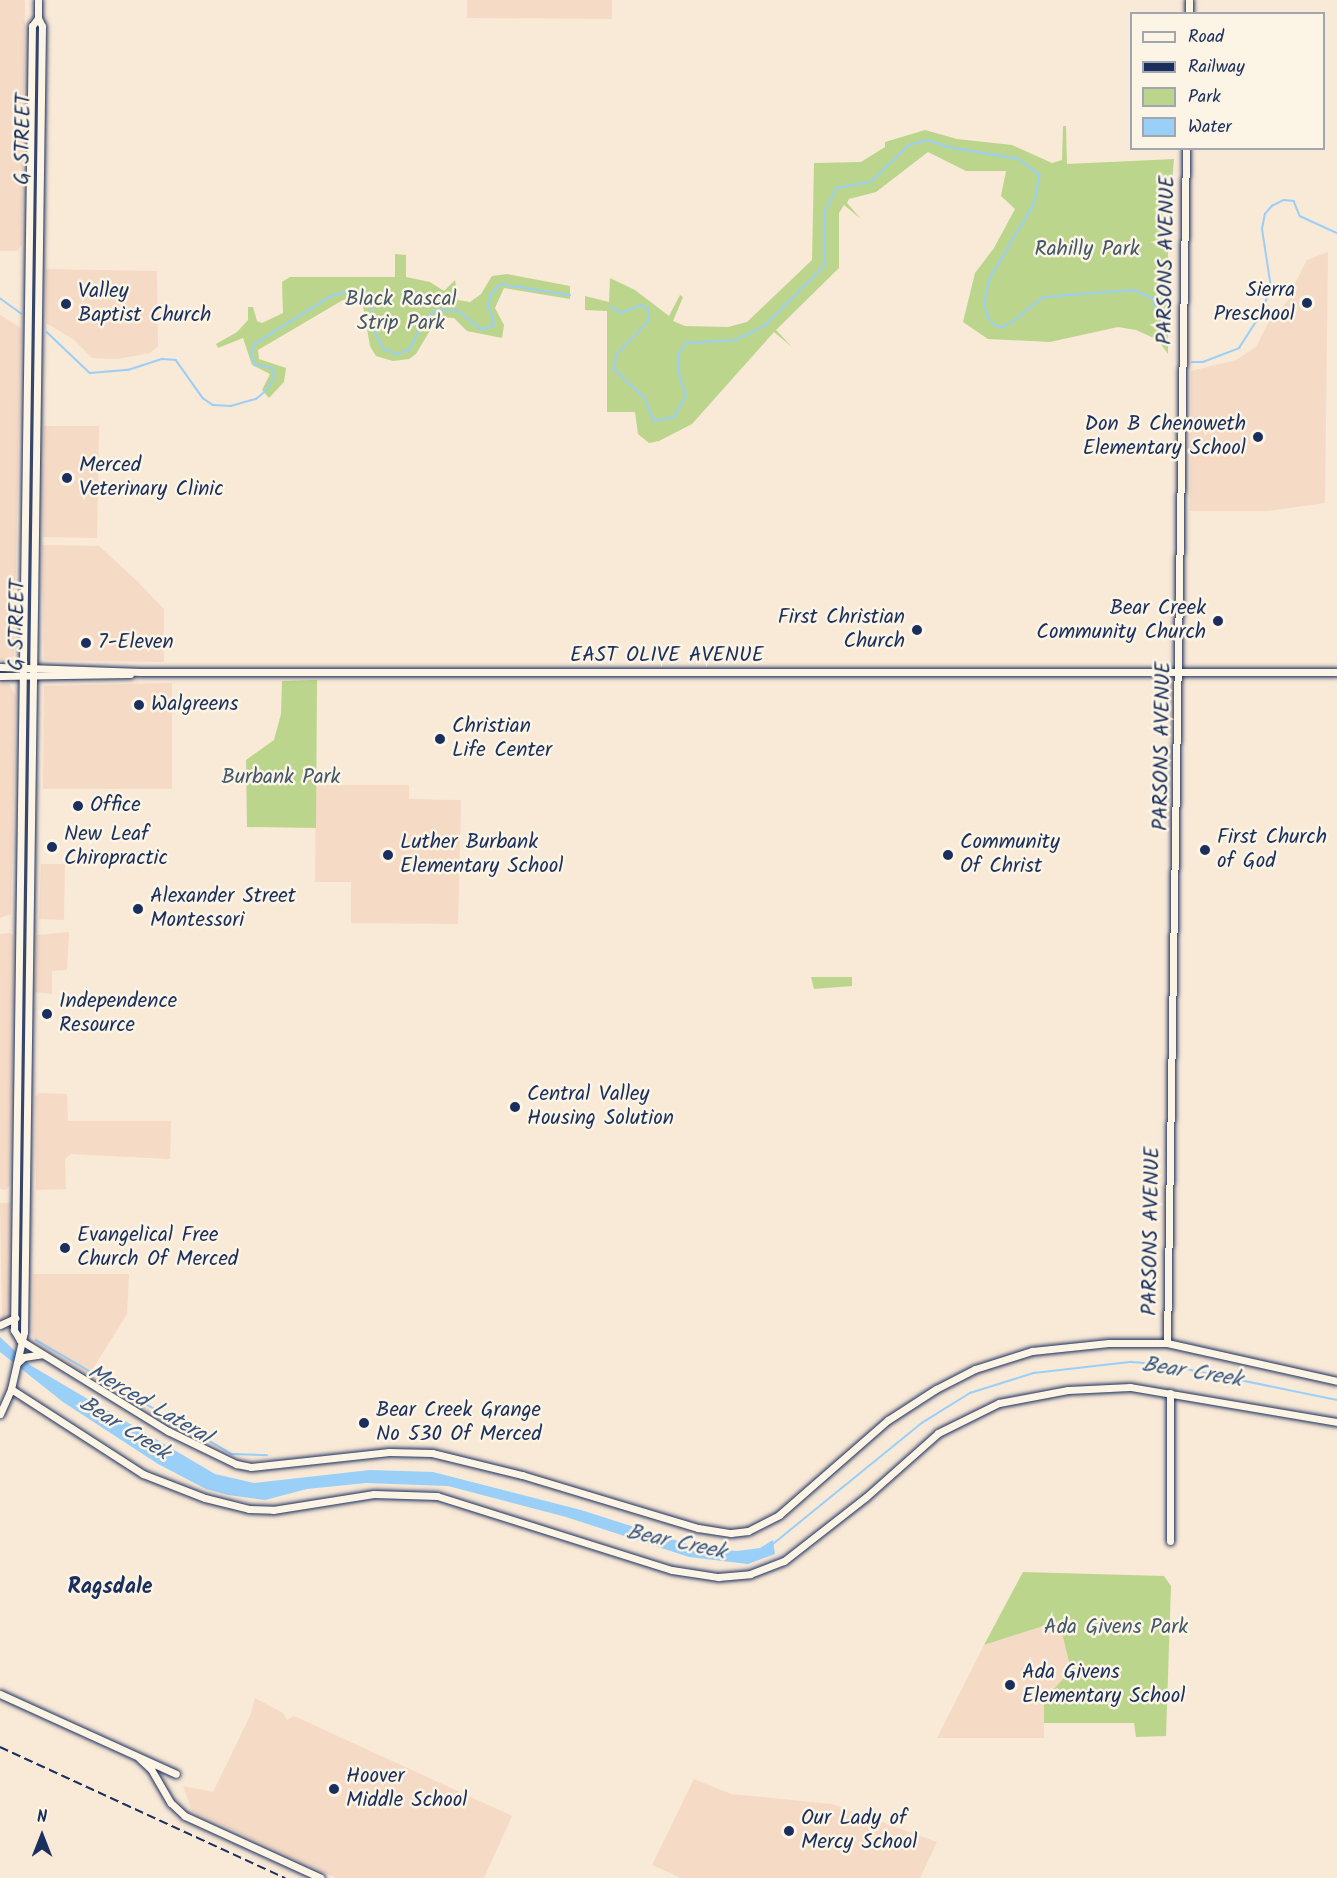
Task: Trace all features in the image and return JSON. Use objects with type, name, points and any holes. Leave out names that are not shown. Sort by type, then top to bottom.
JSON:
[{"type":"street","name":"G STREET","points":[[0,1414],[15,1374],[25,1310],[42,26],[38,18],[38,0]]},
{"type":"street","name":"G STREET","points":[[20,1344],[14,1330],[23,667],[32,26],[38,18]]},
{"type":"street","name":"PARSONS AVENUE","points":[[1167,1343],[1181,672],[1182,279],[1186,150]]},
{"type":"street","points":[[25,541],[36,541]]},
{"type":"street","name":"EAST OLIVE AVENUE","points":[[0,667],[141,672],[1337,672]]},
{"type":"street","name":"EAST OLIVE AVENUE","points":[[0,676],[111,676],[141,672]]},
{"type":"street","points":[[0,1325],[15,1318]]},
{"type":"street","points":[[20,1344],[43,1354],[168,1431],[236,1464],[272,1465],[378,1452],[432,1453],[522,1475],[698,1528],[731,1533],[748,1531],[778,1515],[888,1420],[975,1369],[1052,1348],[1167,1343],[1337,1381]]},
{"type":"street","points":[[17,1363],[29,1355],[43,1354]]},
{"type":"street","points":[[11,1389],[143,1474],[214,1501],[273,1510],[374,1494],[437,1496],[672,1570],[718,1577],[750,1574],[784,1561],[866,1497],[938,1433],[984,1409],[1025,1396],[1110,1386],[1170,1392],[1337,1422]]},
{"type":"street","points":[[1170,1392],[1170,1541]]},
{"type":"street","points":[[0,1694],[176,1774]]},
{"type":"street","points":[[139,1758],[152,1768],[171,1803],[185,1816],[321,1878]]},
{"type":"shaded area","points":[[0,0],[25,0],[22,245],[17,251],[0,251]]},
{"type":"shaded area","points":[[467,0],[612,0],[612,19],[467,18]]},
{"type":"shaded area","name":"Don B Chenoweth Elementary School","points":[[1328,252],[1325,503],[1267,511],[1190,511],[1191,371],[1236,360],[1256,347],[1274,311],[1280,310],[1292,296],[1290,293],[1307,260]]},
{"type":"shaded area","points":[[46,269],[157,271],[158,346],[150,353],[117,359],[92,358],[73,339],[46,323]]},
{"type":"shaded area","points":[[0,315],[21,328],[14,659],[0,660]]},
{"type":"shaded area","points":[[44,426],[99,426],[97,538],[43,537]]},
{"type":"shaded area","points":[[42,545],[99,546],[137,581],[164,609],[164,662],[44,660]]},
{"type":"shaded area","points":[[172,683],[172,789],[43,789],[44,686]]},
{"type":"shaded area","points":[[0,684],[9,684],[16,696],[11,914],[0,918]]},
{"type":"shaded area","name":"Luther Burbank Elementary School","points":[[316,785],[409,785],[409,799],[461,800],[458,924],[351,923],[351,882],[315,882]]},
{"type":"shaded area","points":[[41,864],[65,864],[64,920],[39,919]]},
{"type":"shaded area","points":[[69,932],[67,970],[52,971],[52,994],[35,992],[37,935]]},
{"type":"shaded area","points":[[10,933],[14,937],[10,1185],[6,1190],[0,1189],[0,934]]},
{"type":"shaded area","points":[[39,1093],[67,1094],[68,1121],[171,1121],[170,1159],[71,1154],[65,1159],[66,1189],[36,1190],[35,1097]]},
{"type":"shaded area","points":[[0,1203],[10,1203],[9,1319],[2,1321]]},
{"type":"shaded area","points":[[33,1274],[129,1274],[127,1314],[89,1375],[38,1344],[32,1336]]},
{"type":"shaded area","name":"Ada Givens Elementary School","points":[[1059,1621],[1071,1670],[1044,1700],[1044,1738],[937,1738],[984,1645]]},
{"type":"shaded area","name":"Hoover Middle School","points":[[255,1698],[283,1713],[287,1720],[294,1716],[512,1816],[484,1878],[336,1878],[192,1811],[183,1786],[213,1792],[250,1716]]},
{"type":"shaded area","name":"Our Lady of Mercy School","points":[[694,1779],[731,1794],[832,1804],[937,1842],[920,1878],[681,1878],[652,1865]]},
{"type":"green space","name":"Rahilly Park","points":[[1063,126],[1066,126],[1067,164],[1174,159],[1168,228],[1168,354],[1158,340],[1136,330],[1118,327],[1050,342],[988,339],[963,322],[975,273],[994,248],[1015,209],[1001,196],[1006,171],[966,171],[928,152],[876,192],[849,199],[847,203],[861,219],[844,205],[839,213],[839,268],[776,330],[792,347],[774,332],[692,424],[659,441],[649,443],[638,434],[635,412],[607,412],[607,311],[585,310],[585,296],[609,302],[610,278],[635,290],[669,316],[680,295],[683,297],[673,321],[685,326],[728,327],[747,322],[812,260],[814,163],[861,162],[885,147],[885,142],[925,130],[957,139],[1012,145],[1052,163],[1062,160]]},
{"type":"green space","name":"Black Rascal Strip Park","points":[[395,254],[406,255],[406,277],[430,282],[444,291],[455,280],[458,300],[470,302],[481,294],[492,276],[507,274],[570,286],[570,299],[504,288],[495,308],[504,325],[502,338],[467,331],[454,318],[438,317],[416,354],[409,359],[393,361],[376,356],[370,346],[362,300],[343,300],[258,350],[259,359],[286,368],[284,382],[269,398],[262,390],[270,374],[252,365],[243,338],[218,348],[216,344],[237,332],[248,320],[248,307],[253,307],[257,321],[262,323],[283,313],[282,282],[290,277],[395,277]]},
{"type":"green space","name":"Burbank Park","points":[[317,680],[316,828],[247,827],[246,760],[274,740],[281,714],[282,681]]},
{"type":"green space","points":[[811,977],[852,977],[852,986],[814,989]]},
{"type":"green space","name":"Ada Givens Park","points":[[1023,1572],[1164,1576],[1171,1586],[1166,1736],[1136,1737],[1134,1723],[1044,1723],[1044,1700],[1071,1670],[1059,1621],[984,1645]]},
{"type":"water","points":[[0,1337],[30,1365],[215,1474],[254,1483],[370,1470],[433,1472],[581,1510],[700,1548],[737,1551],[760,1548],[773,1540],[775,1554],[748,1564],[689,1557],[566,1517],[448,1486],[366,1483],[307,1489],[265,1500],[228,1495],[206,1489],[158,1464],[63,1402],[0,1352]]},
{"type":"waterway","points":[[611,307],[621,313],[641,305],[649,310],[649,321],[617,355],[614,369],[645,398],[654,421],[674,417],[686,395],[678,372],[679,354],[686,343],[736,340],[763,327],[825,265],[825,212],[836,188],[871,182],[909,145],[928,140],[948,147],[1019,159],[1040,175],[1035,203],[990,279],[985,303],[988,317],[995,325],[1002,327],[1011,323],[1043,297],[1134,290],[1153,298],[1166,338]]},
{"type":"waterway","points":[[1192,362],[1203,362],[1239,348],[1260,316],[1271,288],[1262,229],[1265,214],[1272,206],[1284,200],[1294,201],[1300,216],[1337,233]]},
{"type":"waterway","points":[[47,332],[90,373],[128,370],[162,359],[176,360],[203,398],[213,405],[231,406],[256,399],[267,390],[274,377],[273,369],[255,365],[251,353],[255,344],[329,297],[347,291],[370,293],[375,331],[383,348],[396,354],[409,350],[425,319],[437,310],[457,310],[481,329],[492,327],[494,321],[488,306],[491,294],[501,284],[570,295]]},
{"type":"waterway","points":[[0,298],[21,313]]},
{"type":"waterway","name":"Merced Lateral","points":[[36,1340],[232,1454],[267,1455]]},
{"type":"waterway","name":"Bear Creek","points":[[773,1544],[922,1423],[970,1393],[1034,1373],[1131,1362],[1162,1364],[1337,1400]]},
{"type":"railway","points":[[0,1747],[285,1878]]},
{"type":"place","name":"Sierra Preschool","points":[[1307,303]]},
{"type":"place","name":"Valley Baptist Church","points":[[66,304]]},
{"type":"place","name":"Don B Chenoweth Elementary School","points":[[1258,437]]},
{"type":"place","name":"Merced Veterinary Clinic","points":[[67,478]]},
{"type":"place","name":"Bear Creek Community Church","points":[[1218,621]]},
{"type":"place","name":"First Christian Church","points":[[917,630]]},
{"type":"place","name":"7-Eleven","points":[[86,643]]},
{"type":"place","name":"Walgreens","points":[[139,705]]},
{"type":"place","name":"Christian Life Center","points":[[440,739]]},
{"type":"place","name":"Office","points":[[78,806]]},
{"type":"place","name":"New Leaf Chiropractic","points":[[52,847]]},
{"type":"place","name":"First Church of God","points":[[1205,850]]},
{"type":"place","name":"Luther Burbank Elementary School","points":[[388,855]]},
{"type":"place","name":"Community Of Christ","points":[[948,855]]},
{"type":"place","name":"Alexander Street Montessori","points":[[138,909]]},
{"type":"place","name":"Independence Resource","points":[[47,1014]]},
{"type":"place","name":"Central Valley Housing Solution","points":[[515,1107]]},
{"type":"place","name":"Evangelical Free Church Of Merced","points":[[65,1248]]},
{"type":"place","name":"Bear Creek Grange No 530 Of Merced","points":[[364,1423]]},
{"type":"place","name":"Ada Givens Elementary School","points":[[1010,1685]]},
{"type":"place","name":"Hoover Middle School","points":[[334,1789]]},
{"type":"place","name":"Our Lady of Mercy School","points":[[789,1831]]},
{"type":"district","name":"Ragsdale","points":[[110,1588]]}]
